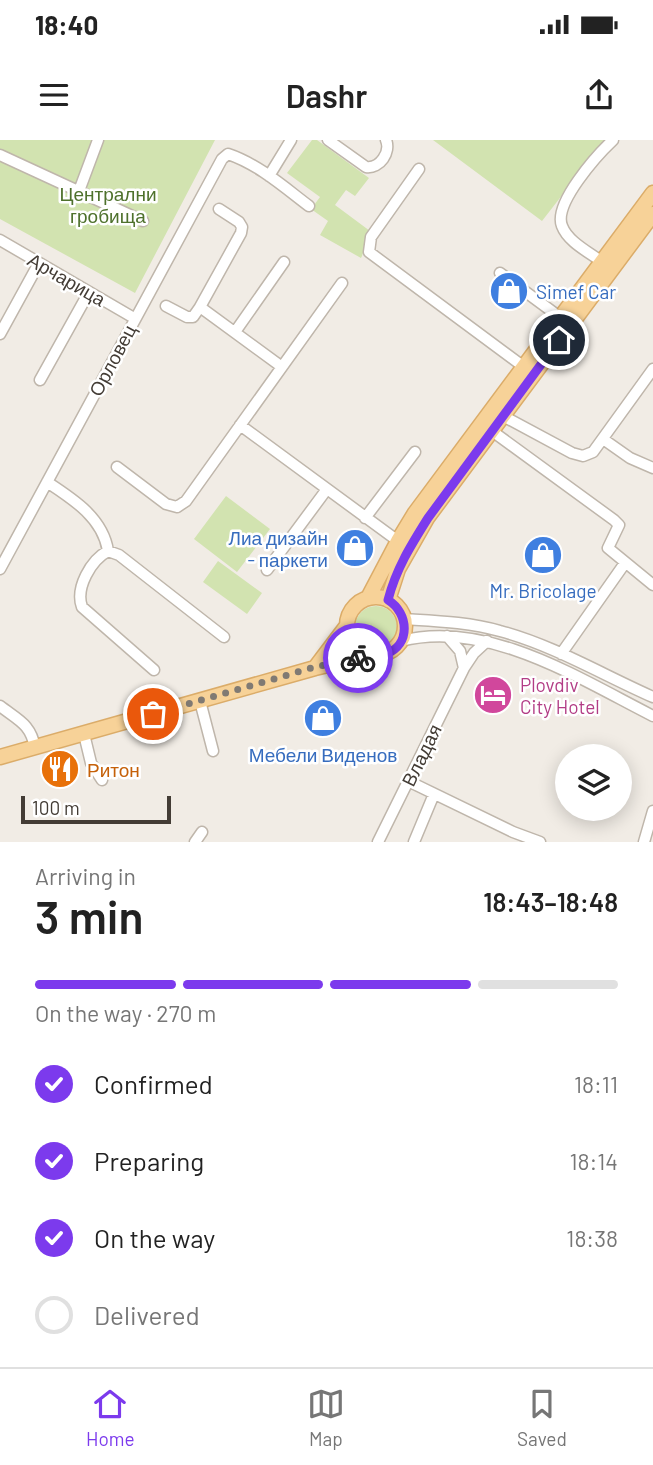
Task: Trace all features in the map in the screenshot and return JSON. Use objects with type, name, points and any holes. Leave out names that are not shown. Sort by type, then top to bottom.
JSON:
[{"type":"main road","points":[[315,667],[346,627],[352,609],[368,598],[415,513],[653,193]]},
{"type":"main road","points":[[388,600],[408,548],[653,214]]},
{"type":"main road","points":[[0,757],[315,667],[388,653],[401,641],[405,630],[404,619],[398,608],[388,600],[368,598]]},
{"type":"main road","points":[[346,627],[353,645],[370,655]]},
{"type":"street","points":[[79,191],[98,140]]},
{"type":"street","points":[[291,140],[269,176],[309,206]]},
{"type":"street","points":[[328,140],[362,165],[372,168],[387,153],[386,140]]},
{"type":"street","points":[[602,262],[571,240],[562,226],[560,213],[567,197],[602,150],[613,140]]},
{"type":"street","name":"Орловец","points":[[0,569],[222,159],[228,154],[269,176]]},
{"type":"street","points":[[0,155],[143,221]]},
{"type":"street","points":[[419,169],[371,237],[369,252],[524,367]]},
{"type":"street","points":[[166,306],[187,317],[193,317],[241,233],[239,222],[219,209]]},
{"type":"street","name":"Арчарица","points":[[0,240],[134,318]]},
{"type":"street","points":[[235,332],[284,262]]},
{"type":"street","points":[[0,334],[39,263]]},
{"type":"street","points":[[500,274],[561,318]]},
{"type":"street","points":[[117,467],[166,503],[177,507],[186,501],[342,283]]},
{"type":"street","points":[[40,380],[89,292]]},
{"type":"street","points":[[200,307],[282,367]]},
{"type":"street","points":[[503,416],[572,453],[583,456],[593,452],[653,369]]},
{"type":"street","points":[[240,425],[398,541]]},
{"type":"street","points":[[492,431],[614,520],[619,525],[608,548],[653,584]]},
{"type":"street","points":[[603,439],[630,458],[653,468]]},
{"type":"street","points":[[366,518],[415,452]]},
{"type":"street","points":[[47,482],[66,494],[98,523],[106,537],[108,551]]},
{"type":"street","points":[[267,570],[327,489]]},
{"type":"street","points":[[154,670],[82,607],[80,589],[99,556],[108,551],[119,555],[224,636]]},
{"type":"street","points":[[561,654],[625,563]]},
{"type":"street","points":[[404,619],[480,626],[502,631],[561,654],[653,697]]},
{"type":"street","points":[[401,641],[423,635],[487,641],[522,653],[653,716]]},
{"type":"street","points":[[447,636],[460,652],[464,668]]},
{"type":"street","name":"Владая","points":[[378,842],[464,668],[474,653],[487,641]]},
{"type":"street","points":[[200,701],[213,751]]},
{"type":"street","points":[[0,706],[29,727],[35,748]]},
{"type":"street","points":[[84,734],[91,763],[102,780]]},
{"type":"street","points":[[408,781],[513,832],[540,842]]},
{"type":"street","points":[[414,842],[434,794]]},
{"type":"street","points":[[644,842],[653,811]]},
{"type":"street","points":[[195,842],[202,832]]},
{"type":"green space","name":"Централни гробища","points":[[0,140],[215,140],[135,293],[0,219]]},
{"type":"green space","points":[[312,140],[317,140],[369,178],[355,196],[346,190],[335,205],[370,231],[361,258],[320,235],[328,221],[311,209],[320,197],[287,173]]},
{"type":"green space","points":[[433,140],[605,140],[542,221]]},
{"type":"green space","points":[[226,496],[270,529],[237,572],[194,539]]},
{"type":"green space","points":[[218,561],[262,593],[247,614],[203,582]]},
{"type":"green space","points":[[376,606],[391,612],[397,627],[391,642],[376,648],[361,642],[355,627],[361,612]]},
{"type":"way so far","points":[[153,714],[315,667],[358,658]]},
{"type":"place","name":"Simef Car","points":[[509,291]]},
{"type":"place","name":"Лиа дизайн - паркети","points":[[355,548]]},
{"type":"place","name":"Mr. Bricolage","points":[[543,555]]},
{"type":"place","name":"Plovdiv City Hotel","points":[[493,695]]},
{"type":"place","name":"Мебели Виденов","points":[[323,718]]},
{"type":"place","name":"Ритон","points":[[60,769]]},
{"type":"route","points":[[358,658],[388,653],[401,641],[405,630],[404,619],[394,603],[388,600],[408,548],[559,340]]}]
